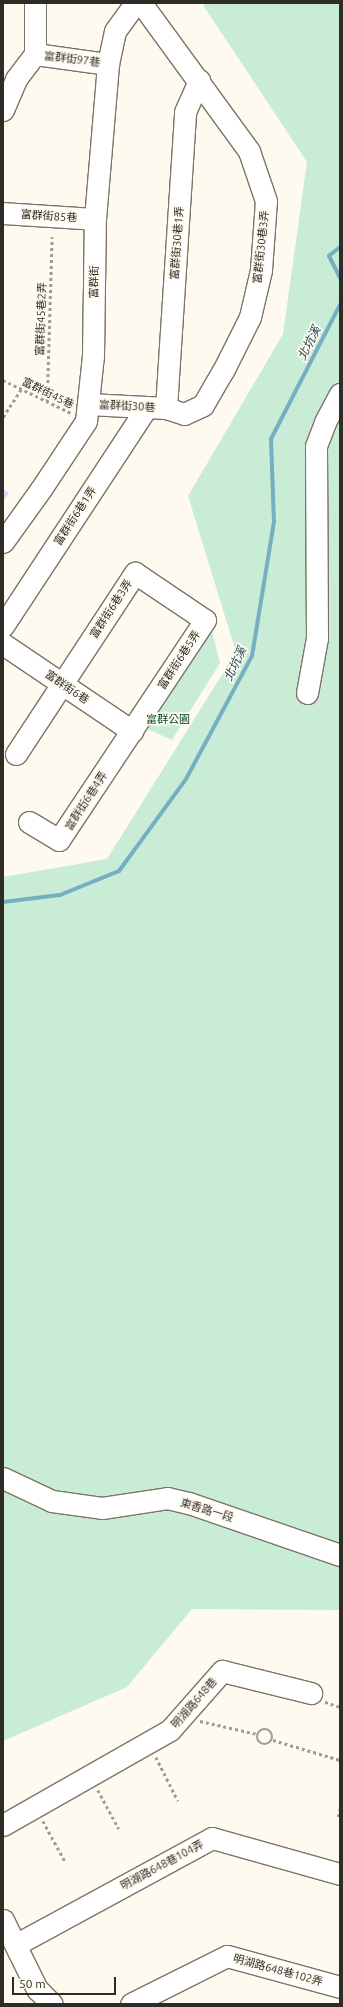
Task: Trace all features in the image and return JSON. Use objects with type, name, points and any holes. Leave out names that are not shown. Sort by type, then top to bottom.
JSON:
[{"type":"street","points":[[3,110],[16,79],[35,54],[35,3]]},
{"type":"street","name":"富群街","points":[[3,542],[41,489],[87,412],[93,356],[95,219],[108,64],[115,31],[135,3]]},
{"type":"street","name":"富群街30巷3弄","points":[[141,3],[199,80],[249,151],[266,201],[261,270],[250,317],[224,371],[203,405],[184,414],[156,408]]},
{"type":"street","name":"富群街97巷","points":[[35,54],[108,64]]},
{"type":"street","name":"富群街30巷1弄","points":[[156,408],[185,112],[199,80]]},
{"type":"street","name":"富群街85巷","points":[[3,213],[95,219]]},
{"type":"street","points":[[306,693],[317,638],[316,446],[325,422],[340,394]]},
{"type":"street","name":"富群街30巷","points":[[87,412],[156,408]]},
{"type":"street","name":"富群街6巷1弄","points":[[3,626],[156,408]]},
{"type":"street","name":"富群街6巷3弄","points":[[62,684],[135,573],[174,599]]},
{"type":"street","name":"富群街6巷5弄","points":[[132,731],[205,620],[174,599]]},
{"type":"street","name":"富群街6巷","points":[[3,644],[132,731]]},
{"type":"street","points":[[16,754],[62,684]]},
{"type":"street","name":"富群街6巷4弄","points":[[29,822],[60,840],[132,731]]},
{"type":"street","name":"東香路一段","points":[[3,1478],[52,1501],[102,1508],[167,1498],[189,1503],[340,1555]]},
{"type":"street","name":"明湖路648巷","points":[[3,1825],[170,1730],[222,1671],[311,1693]]},
{"type":"street","name":"明湖路648巷104弄","points":[[17,1944],[212,1838],[340,1874]]},
{"type":"street","points":[[3,1920],[17,1944],[37,1989],[49,2003]]},
{"type":"street","name":"明湖路648巷102弄","points":[[131,2004],[227,1956],[340,1987]]},
{"type":"path","name":"富群街45巷2弄","points":[[47,401],[52,237]]},
{"type":"path","name":"富群街45巷","points":[[3,380],[47,401],[87,412]]},
{"type":"path","points":[[3,417],[21,388]]},
{"type":"path","points":[[182,1716],[257,1734]]},
{"type":"path","points":[[268,1729],[273,1734],[273,1740],[269,1744],[264,1745],[259,1742],[257,1734],[260,1730],[268,1729]]},
{"type":"path","points":[[273,1740],[340,1760]]},
{"type":"path","points":[[148,1743],[178,1801]]},
{"type":"path","points":[[90,1775],[119,1829]]},
{"type":"path","points":[[35,1806],[65,1861]]},
{"type":"path","points":[[338,1817],[340,1808]]},
{"type":"green space","points":[[206,3],[340,3],[340,1610],[192,1609],[127,1687],[3,1741],[3,877],[107,859],[236,652],[188,496],[283,334],[307,162],[203,5]]},
{"type":"green space","name":"富群公園","points":[[211,628],[220,663],[172,740],[145,728]]},
{"type":"building","points":[[3,489],[9,493],[3,501]]},
{"type":"waterway","name":"北坑溪","points":[[340,247],[329,256],[340,278]]},
{"type":"waterway","name":"北坑溪","points":[[3,902],[60,895],[119,871],[186,779],[252,656],[274,522],[271,439],[340,305]]}]
